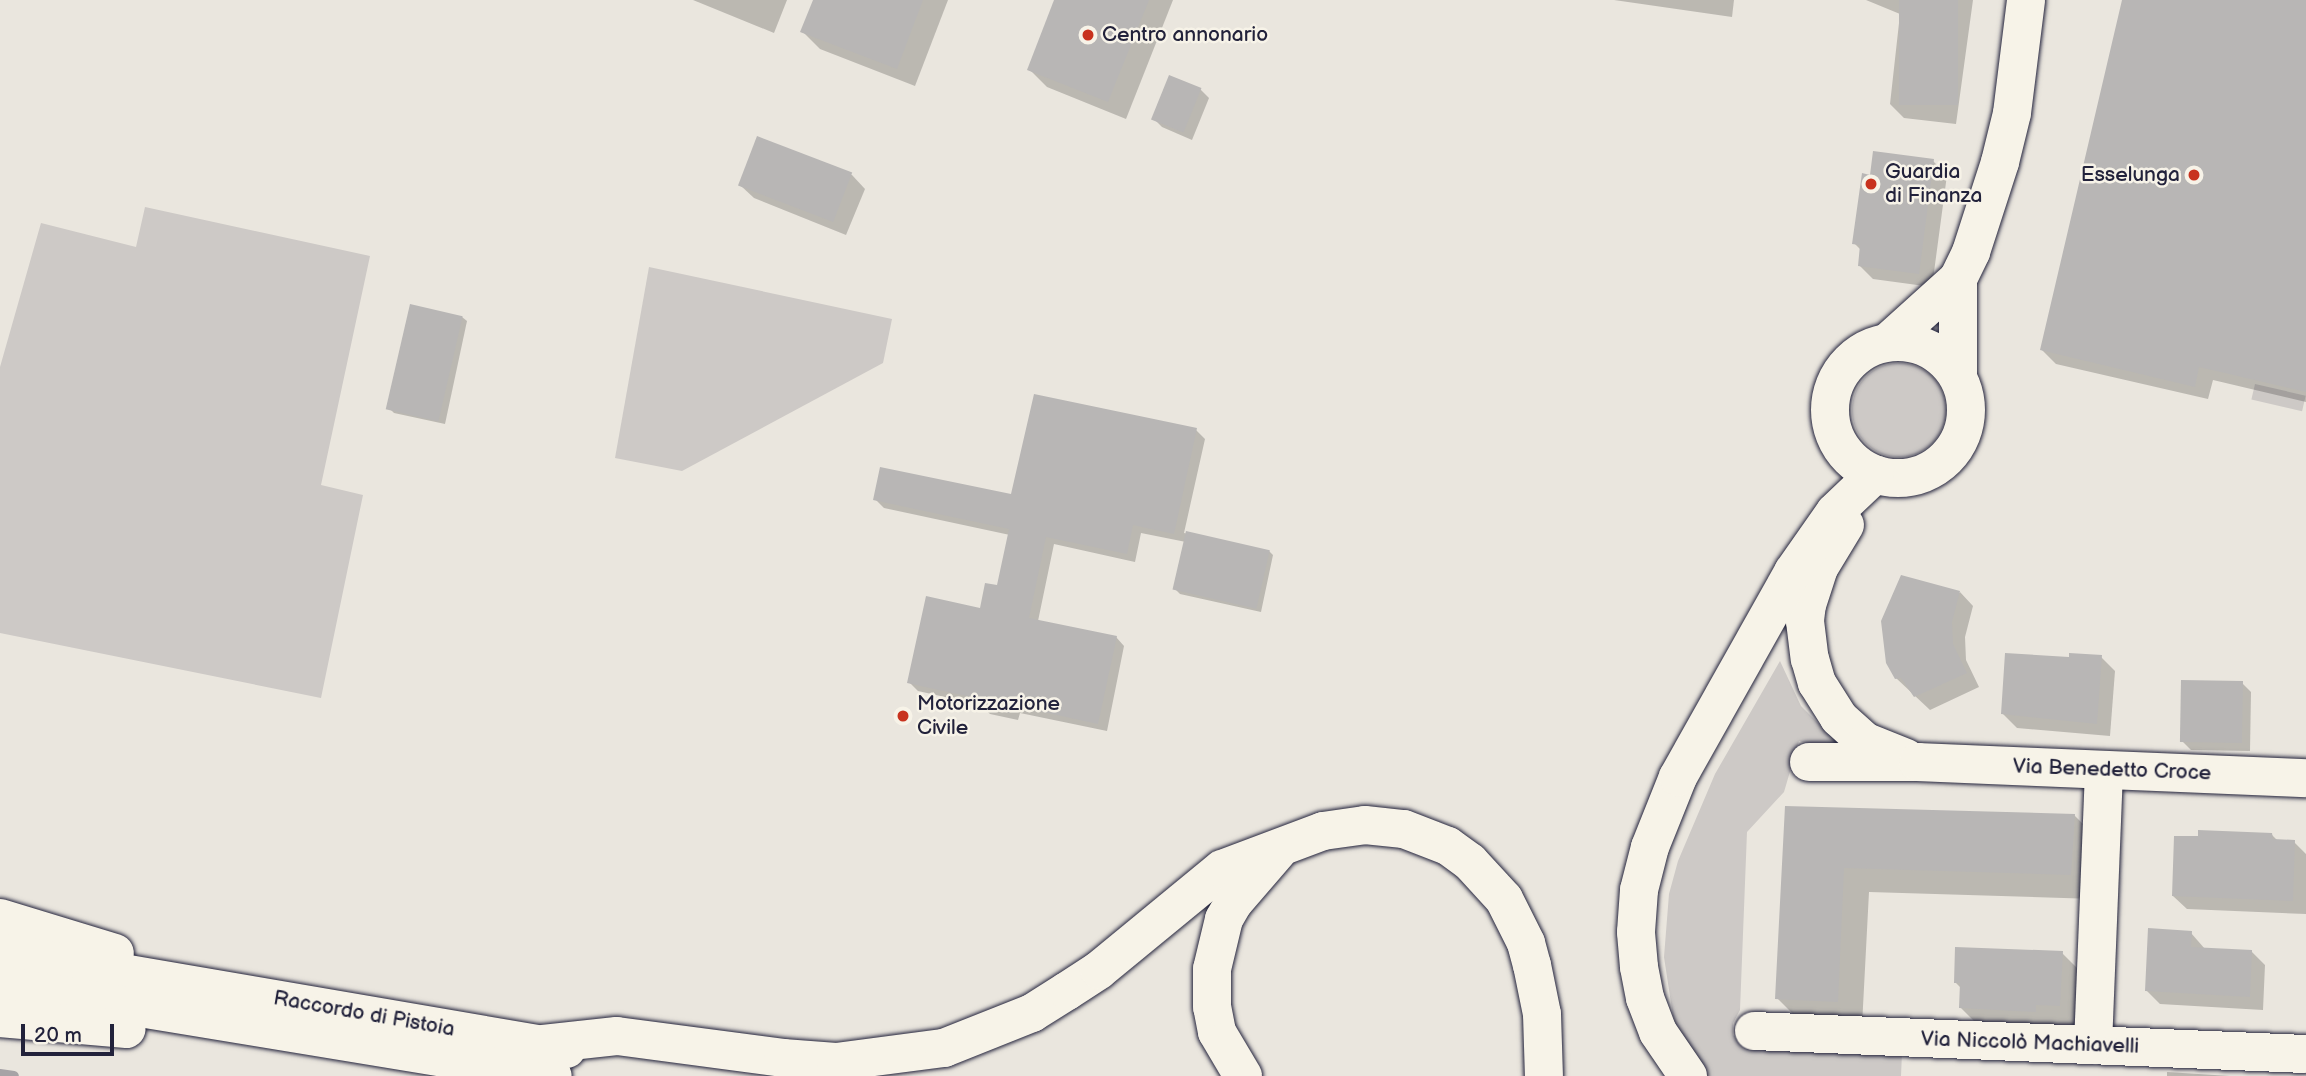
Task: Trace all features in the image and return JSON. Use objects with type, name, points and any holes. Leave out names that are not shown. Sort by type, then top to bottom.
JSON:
[{"type":"main road","points":[[1958,279],[1958,376],[1965,396],[1967,418],[1956,447],[1928,472],[1906,478],[1882,476],[1860,466],[1844,450],[1833,429],[1830,407],[1835,384],[1848,364],[1866,350],[1888,342],[1958,279],[1971,252],[2000,162],[2020,69],[2026,0]]},
{"type":"main road","points":[[1888,342],[1912,343],[1935,352],[1958,376]]},
{"type":"main road","points":[[1688,1076],[1658,1032],[1645,998],[1639,967],[1636,932],[1639,890],[1650,847],[1678,777],[1779,595],[1817,534],[1882,476]]},
{"type":"main road","name":"Via Benedetto Croce","points":[[1882,476],[1835,540],[1811,586],[1805,621],[1817,683],[1839,718],[1866,742],[1918,762]]},
{"type":"main road","name":"Via Benedetto Croce","points":[[1809,762],[1918,762],[2306,778]]},
{"type":"main road","points":[[2093,1045],[2104,770]]},
{"type":"main road","points":[[548,1060],[617,1036],[783,1058],[836,1062],[944,1048],[1032,1013],[1099,970],[1222,869],[1346,826],[1383,826],[1425,836],[1470,862],[1504,899],[1526,943],[1542,1014],[1544,1076]]},
{"type":"main road","points":[[1243,1076],[1217,1032],[1210,993],[1212,970],[1224,919],[1246,888],[1282,848]]},
{"type":"main road","points":[[0,918],[87,943],[207,1003]]},
{"type":"main road","name":"Raccordo di Pistoia","points":[[0,952],[207,1003],[548,1060],[728,1076]]},
{"type":"main road","name":"Raccordo di Pistoia","points":[[0,985],[207,1003]]},
{"type":"main road","points":[[0,1018],[128,1029],[157,1027],[207,1003]]},
{"type":"main road","name":"Via Niccolò Machiavelli","points":[[1754,1031],[2306,1054]]},
{"type":"shaded area","points":[[145,207],[370,256],[321,485],[363,495],[321,698],[0,633],[0,367],[41,223],[136,247]]},
{"type":"shaded area","points":[[649,267],[892,319],[883,363],[682,471],[615,458]]},
{"type":"shaded area","points":[[1899,363],[1917,366],[1933,376],[1943,392],[1946,410],[1943,428],[1933,444],[1917,454],[1899,457],[1881,454],[1865,444],[1855,428],[1852,410],[1855,392],[1865,376],[1881,366]]},
{"type":"shaded area","points":[[2255,384],[2306,396],[2302,411],[2251,400]]},
{"type":"shaded area","points":[[1780,661],[1801,706],[1838,743],[1835,752],[1799,741],[1784,792],[1747,832],[1740,1010],[1733,1023],[1733,1035],[1738,1039],[1902,1053],[1901,1076],[1708,1076],[1683,1044],[1673,1016],[1664,957],[1669,894],[1678,861],[1715,774]]},
{"type":"building","points":[[813,0],[923,0],[897,69],[800,32]]},
{"type":"building","name":"Centro annonario","points":[[1054,0],[1149,0],[1108,102],[1027,70]]},
{"type":"building","points":[[1899,0],[1958,0],[1958,105],[1899,105]]},
{"type":"building","name":"Esselunga","points":[[2122,0],[2306,0],[2306,392],[2199,367],[2195,387],[2040,350]]},
{"type":"building","points":[[1169,75],[1201,88],[1183,133],[1151,120]]},
{"type":"building","points":[[757,136],[852,173],[833,222],[738,185]]},
{"type":"building","points":[[1873,151],[1934,159],[1919,274],[1858,266],[1860,245],[1852,244],[1862,173],[1870,175]]},
{"type":"building","points":[[410,304],[463,316],[438,421],[386,409]]},
{"type":"building","points":[[1034,394],[1197,428],[1174,534],[1133,525],[1127,554],[1046,537],[1029,618],[1117,636],[1098,724],[1011,705],[1010,713],[979,706],[981,699],[907,683],[926,596],[980,608],[985,583],[997,585],[1009,529],[873,500],[880,467],[1011,494]]},
{"type":"building","points":[[1186,531],[1270,550],[1256,609],[1173,589]]},
{"type":"building","points":[[1901,575],[1960,591],[1952,622],[1953,644],[1967,673],[1914,697],[1901,678],[1895,679],[1886,663],[1881,621]]},
{"type":"building","points":[[2005,653],[2069,657],[2069,653],[2102,655],[2097,724],[2001,714]]},
{"type":"building","points":[[2181,680],[2243,681],[2242,743],[2180,742]]},
{"type":"building","points":[[1785,806],[2075,814],[2071,875],[1844,868],[1838,1002],[1775,999]]},
{"type":"building","points":[[2198,830],[2272,833],[2273,839],[2295,840],[2293,901],[2172,896],[2174,836],[2198,836]]},
{"type":"building","points":[[2148,928],[2192,931],[2191,947],[2252,950],[2250,997],[2145,991]]},
{"type":"building","points":[[1955,947],[2063,951],[2060,1006],[2036,1005],[2036,1012],[1959,1008],[1960,983],[1954,983]]},
{"type":"waterway","points":[[0,1074],[14,1076]]},
{"type":"place","name":"Centro annonario","points":[[1088,35]]},
{"type":"place","name":"Esselunga","points":[[2194,175]]},
{"type":"place","name":"Guardia di Finanza","points":[[1871,184]]},
{"type":"place","name":"Motorizzazione Civile","points":[[903,716]]}]
